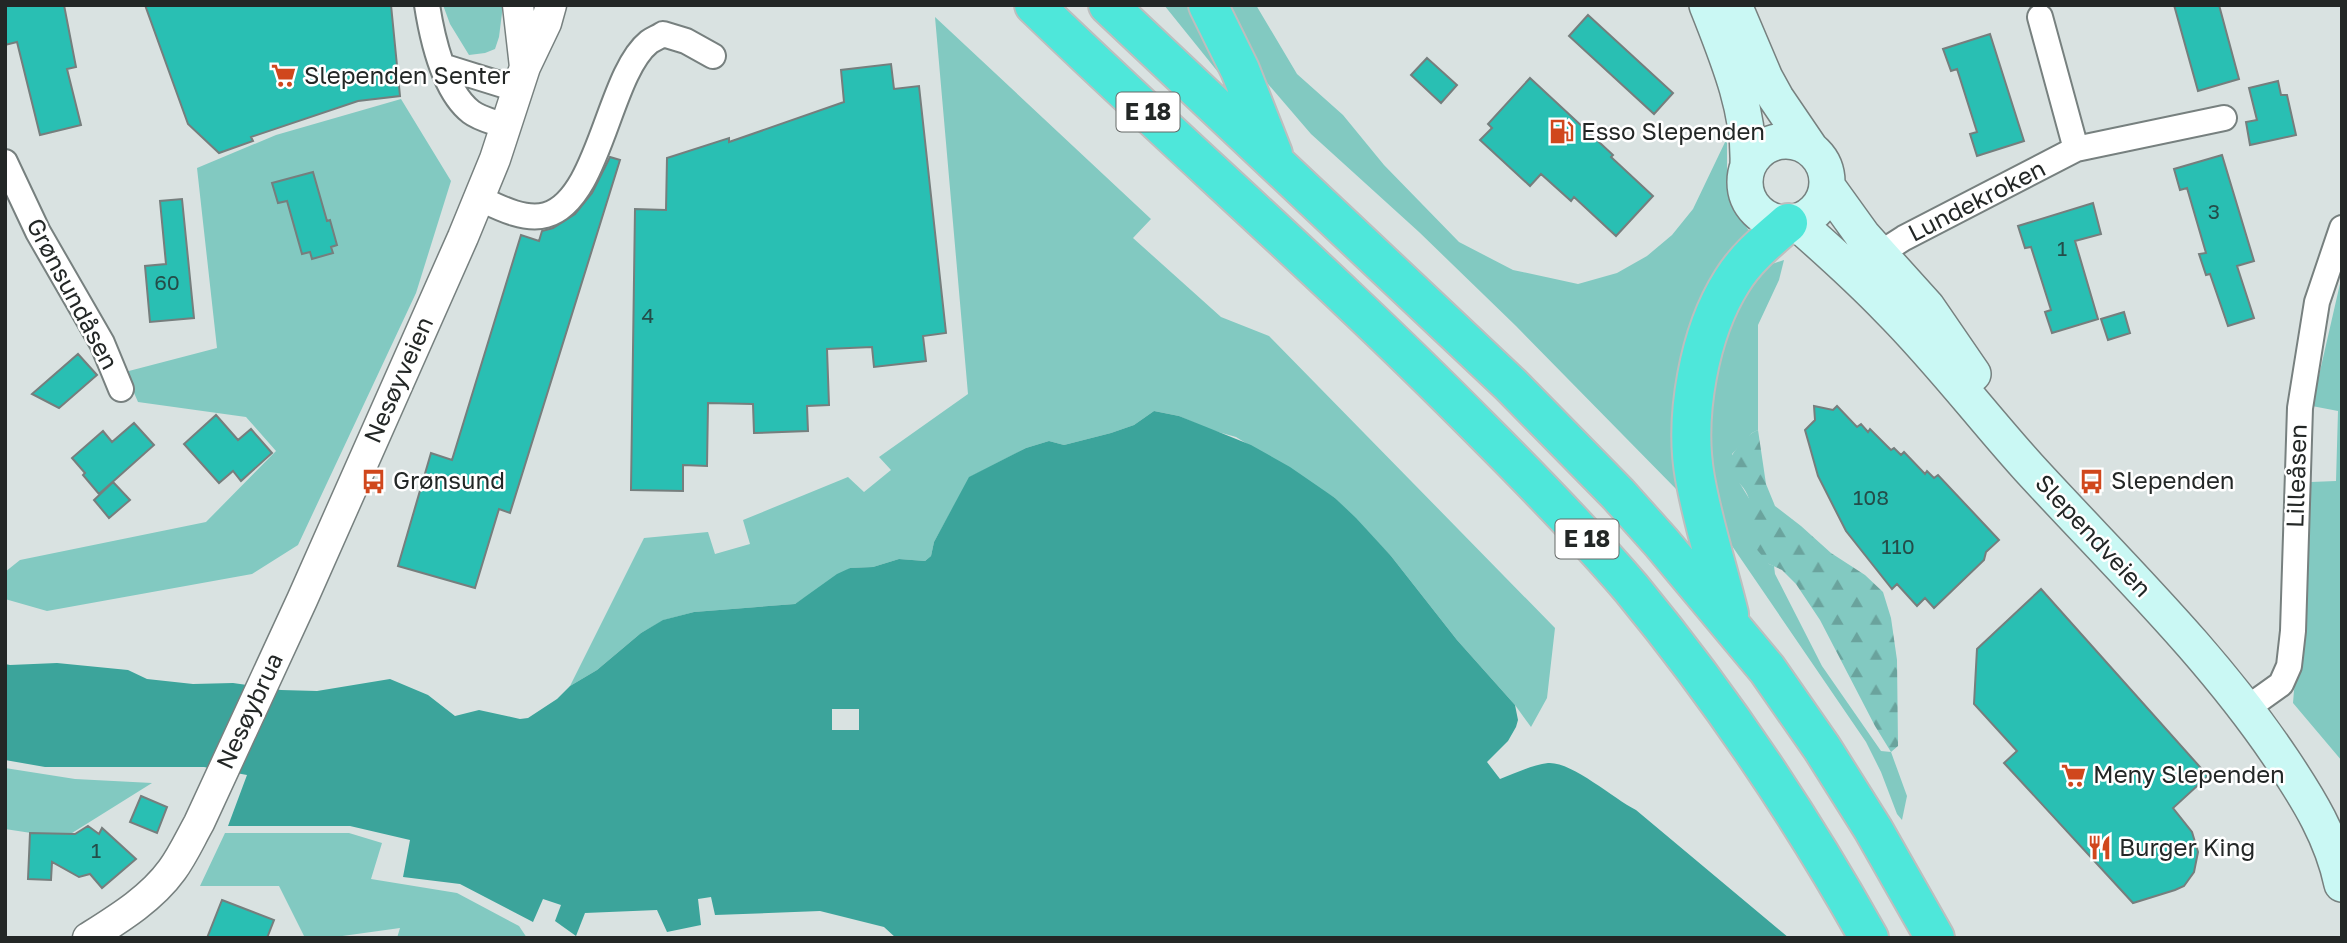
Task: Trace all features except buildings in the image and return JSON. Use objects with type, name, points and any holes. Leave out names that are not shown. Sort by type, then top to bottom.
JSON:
[{"type":"highway","name":"E 18","points":[[1034,5],[1379,328],[1578,529],[1682,651],[1756,753],[1861,923]]},
{"type":"highway","name":"E 18","points":[[1108,5],[1511,386],[1608,484],[1696,581],[1767,669],[1822,748],[1902,878],[1935,938]]},
{"type":"highway","name":"E 18","points":[[1208,5],[1240,70],[1276,164]]},
{"type":"highway","name":"E 18","points":[[1732,626],[1695,478],[1691,435],[1694,397],[1709,331],[1722,298],[1749,258],[1792,223]]},
{"type":"main road","points":[[1707,5],[1724,47],[1743,110],[1749,140],[1746,193],[1752,205],[1762,215],[1774,222],[1792,223],[1802,220],[1821,205],[1827,186],[1823,165],[1776,99],[1734,5]]},
{"type":"main road","points":[[1748,165],[1756,153],[1768,145],[1782,141],[1797,142],[1810,148]]},
{"type":"main road","name":"Slependveien","points":[[1827,186],[1879,254],[1927,307],[1985,392],[2036,455],[2189,620],[2311,777],[2342,826]]},
{"type":"main road","name":"Slependveien","points":[[1792,223],[1890,310],[2027,465],[2195,647],[2252,704],[2282,760],[2316,813],[2333,850],[2342,884]]},
{"type":"street","points":[[426,5],[442,66],[462,104],[473,114],[507,127]]},
{"type":"street","name":"Nesøyveien","points":[[518,5],[522,79]]},
{"type":"street","name":"Nesøyveien","points":[[302,600],[479,198],[551,5]]},
{"type":"street","name":"Lundekroken","points":[[2040,17],[2076,149]]},
{"type":"street","points":[[479,198],[501,209],[533,216],[547,215],[562,206],[574,193],[593,159],[626,73],[648,42],[663,34],[686,41],[713,56]]},
{"type":"street","points":[[442,66],[522,79]]},
{"type":"street","name":"Lundekroken","points":[[1879,254],[1904,238],[2076,149],[2224,118]]},
{"type":"street","name":"Grønsundåsen","points":[[5,162],[38,232],[102,343],[121,388]]},
{"type":"street","name":"Lilleåsen","points":[[2252,704],[2281,684],[2289,666],[2293,631],[2300,408],[2317,302],[2342,228]]},
{"type":"street","name":"Nesøybrua","points":[[104,933],[163,881],[182,855],[302,600]]},
{"type":"green space","points":[[443,5],[503,5],[495,49],[469,55],[450,24]]},
{"type":"green space","points":[[1164,5],[1195,5],[1229,78],[1218,72]]},
{"type":"green space","points":[[1225,5],[1256,5],[1297,74],[1343,115],[1384,165],[1459,242],[1513,270],[1578,284],[1617,273],[1647,256],[1672,235],[1693,209],[1727,138],[1727,189],[1731,203],[1749,231],[1720,265],[1679,492],[1516,326],[1419,232],[1311,134],[1268,84],[1242,44]]},
{"type":"green space","points":[[935,17],[1151,219],[1133,238],[1221,317],[1269,336],[1555,628],[1547,698],[1531,727],[1457,640],[1391,556],[1335,498],[1236,437],[1179,416],[1154,411],[1134,425],[1111,433],[1064,445],[1049,441],[1026,448],[970,477],[934,542],[931,556],[925,561],[899,559],[873,567],[850,568],[795,604],[694,612],[664,620],[641,633],[597,670],[570,686],[644,538],[708,532],[715,554],[750,544],[743,520],[848,477],[864,492],[891,470],[879,457],[968,394]]},
{"type":"green space","points":[[401,99],[451,181],[416,293],[298,545],[252,574],[47,611],[5,599],[5,572],[20,560],[206,522],[276,451],[246,417],[138,402],[125,372],[217,348],[197,168],[276,135]]},
{"type":"green space","points":[[1784,260],[1779,280],[1758,325],[1758,430],[1732,454],[1739,482],[1750,500],[1769,564],[1774,566],[1775,574],[1822,666],[1881,751],[1891,752],[1907,796],[1902,820],[1866,742],[1728,540],[1715,509],[1707,442],[1718,349],[1741,295],[1769,265]]},
{"type":"green space","points":[[2342,275],[2342,761],[2293,703],[2311,482],[2336,481],[2338,411],[2312,406]]},
{"type":"green space","points":[[1758,430],[1766,484],[1775,506],[1883,592],[1891,618],[1897,660],[1898,746],[1891,752],[1820,620],[1796,584],[1782,570],[1769,564],[1753,545],[1746,526],[1750,514],[1749,497],[1725,469],[1738,447]]},
{"type":"green space","points":[[5,768],[75,779],[152,783],[64,838],[5,829]]},
{"type":"green space","points":[[225,833],[349,833],[382,843],[371,879],[457,893],[519,926],[527,938],[397,938],[400,928],[328,938],[305,938],[279,886],[200,886]]},
{"type":"shaded area","points":[[1154,411],[1179,416],[1251,445],[1290,467],[1335,498],[1356,518],[1515,705],[1518,720],[1516,727],[1508,741],[1487,762],[1500,779],[1548,763],[1580,774],[1636,810],[1789,938],[896,938],[884,927],[820,911],[715,915],[711,897],[698,899],[701,925],[667,932],[657,910],[585,913],[576,936],[555,921],[561,905],[543,899],[533,922],[460,884],[403,877],[410,840],[350,826],[228,826],[247,775],[204,767],[45,767],[5,760],[5,664],[57,663],[128,670],[147,679],[193,684],[233,683],[281,690],[317,691],[390,679],[428,695],[455,716],[479,710],[520,719],[528,718],[557,699],[570,686],[597,670],[641,633],[663,620],[694,612],[795,604],[850,568],[873,567],[899,559],[925,561],[931,556],[934,542],[969,477],[1026,448],[1049,441],[1064,445],[1111,433],[1134,425]]},
{"type":"pier","points":[[832,709],[859,709],[859,730],[832,730]]},
{"type":"place","name":"Slependen Senter","points":[[284,76]]},
{"type":"place","name":"Esso Slependen","points":[[1561,132]]},
{"type":"place","name":"Grønsund","points":[[373,481]]},
{"type":"place","name":"Slependen","points":[[2091,481]]},
{"type":"place","name":"Meny Slependen","points":[[2073,775]]},
{"type":"place","name":"Burger King","points":[[2099,848]]}]
